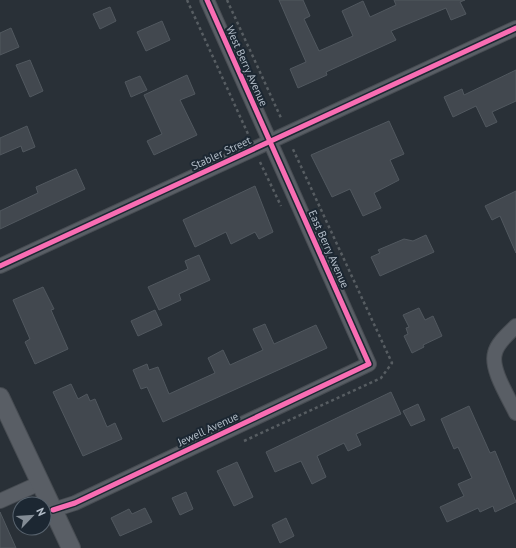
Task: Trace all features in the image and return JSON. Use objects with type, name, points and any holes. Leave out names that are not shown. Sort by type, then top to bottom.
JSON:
[{"type":"street","name":"West Berry Avenue","points":[[207,0],[270,141]]},
{"type":"street","name":"Stabler Street","points":[[0,266],[516,28]]},
{"type":"street","name":"East Berry Avenue","points":[[270,141],[369,364]]},
{"type":"street","points":[[516,326],[506,336],[495,352],[494,366],[516,413]]},
{"type":"street","name":"Jewell Avenue","points":[[53,510],[75,504],[369,364]]},
{"type":"street","points":[[0,396],[71,548]]},
{"type":"street","points":[[0,501],[40,483]]},
{"type":"path","points":[[187,0],[248,134]]},
{"type":"path","points":[[227,0],[281,118]]},
{"type":"path","points":[[238,444],[381,378],[392,363],[292,147]]},
{"type":"path","points":[[260,162],[283,211]]},
{"type":"building","points":[[279,0],[303,0],[310,16],[304,19],[319,51],[353,36],[342,11],[363,1],[370,17],[396,5],[394,0],[465,0],[460,2],[466,14],[451,20],[446,8],[391,31],[396,40],[326,72],[327,75],[298,88],[290,69],[306,62]]},
{"type":"building","points":[[110,7],[116,21],[100,29],[93,14]]},
{"type":"building","points":[[162,21],[170,40],[146,51],[137,32]]},
{"type":"building","points":[[11,28],[19,47],[0,55],[0,33]]},
{"type":"building","points":[[30,60],[43,91],[30,97],[16,65]]},
{"type":"building","points":[[516,70],[516,101],[492,112],[497,122],[486,127],[476,106],[453,117],[444,97],[462,89],[464,95]]},
{"type":"building","points":[[187,75],[195,94],[180,100],[197,135],[154,155],[147,141],[162,134],[144,95]]},
{"type":"building","points":[[140,76],[147,90],[131,97],[125,82]]},
{"type":"building","points":[[389,121],[404,154],[390,160],[399,180],[374,193],[381,208],[363,216],[350,189],[332,197],[311,155]]},
{"type":"building","points":[[27,126],[35,147],[23,152],[21,146],[0,155],[0,138]]},
{"type":"building","points":[[76,169],[85,189],[0,229],[0,211],[38,193],[36,187]]},
{"type":"building","points":[[255,186],[273,232],[259,239],[255,232],[231,244],[226,232],[195,247],[183,220]]},
{"type":"building","points":[[516,191],[516,253],[500,216],[492,220],[485,206]]},
{"type":"building","points":[[426,235],[434,252],[380,276],[371,257],[380,253],[378,250],[404,239],[413,241]]},
{"type":"building","points":[[199,255],[210,280],[179,294],[181,300],[159,310],[148,287],[188,269],[185,261]]},
{"type":"building","points":[[43,287],[54,309],[51,310],[68,349],[35,364],[25,342],[30,339],[13,300]]},
{"type":"building","points":[[419,308],[425,320],[433,316],[442,336],[423,345],[424,347],[412,353],[404,336],[408,334],[406,328],[409,327],[403,315]]},
{"type":"building","points":[[155,310],[162,325],[138,336],[131,321]]},
{"type":"building","points":[[265,324],[274,344],[316,325],[327,348],[163,422],[147,387],[141,389],[133,370],[147,364],[149,370],[158,367],[169,394],[215,373],[208,358],[223,350],[230,365],[263,350],[253,329]]},
{"type":"building","points":[[71,384],[78,399],[87,394],[90,401],[95,399],[107,427],[115,423],[122,439],[83,456],[53,392]]},
{"type":"building","points":[[391,392],[401,414],[356,434],[361,445],[348,451],[344,443],[317,456],[326,477],[312,484],[301,461],[275,472],[266,452]]},
{"type":"building","points":[[418,404],[425,420],[411,426],[403,411]]},
{"type":"building","points":[[469,406],[490,453],[495,451],[516,502],[495,512],[493,506],[480,512],[478,508],[447,522],[440,507],[464,496],[458,484],[472,478],[458,447],[454,449],[441,419]]},
{"type":"building","points":[[237,462],[253,497],[234,506],[217,471]]},
{"type":"building","points":[[186,492],[193,509],[180,515],[172,498]]},
{"type":"building","points":[[145,508],[152,522],[120,536],[111,518],[129,509],[132,514]]},
{"type":"building","points":[[0,512],[16,548],[0,548]]},
{"type":"building","points":[[286,518],[294,536],[280,543],[272,525]]},
{"type":"cycle path","points":[[53,510],[75,503],[369,364],[207,0]]},
{"type":"cycle path","points":[[0,266],[516,28]]}]
